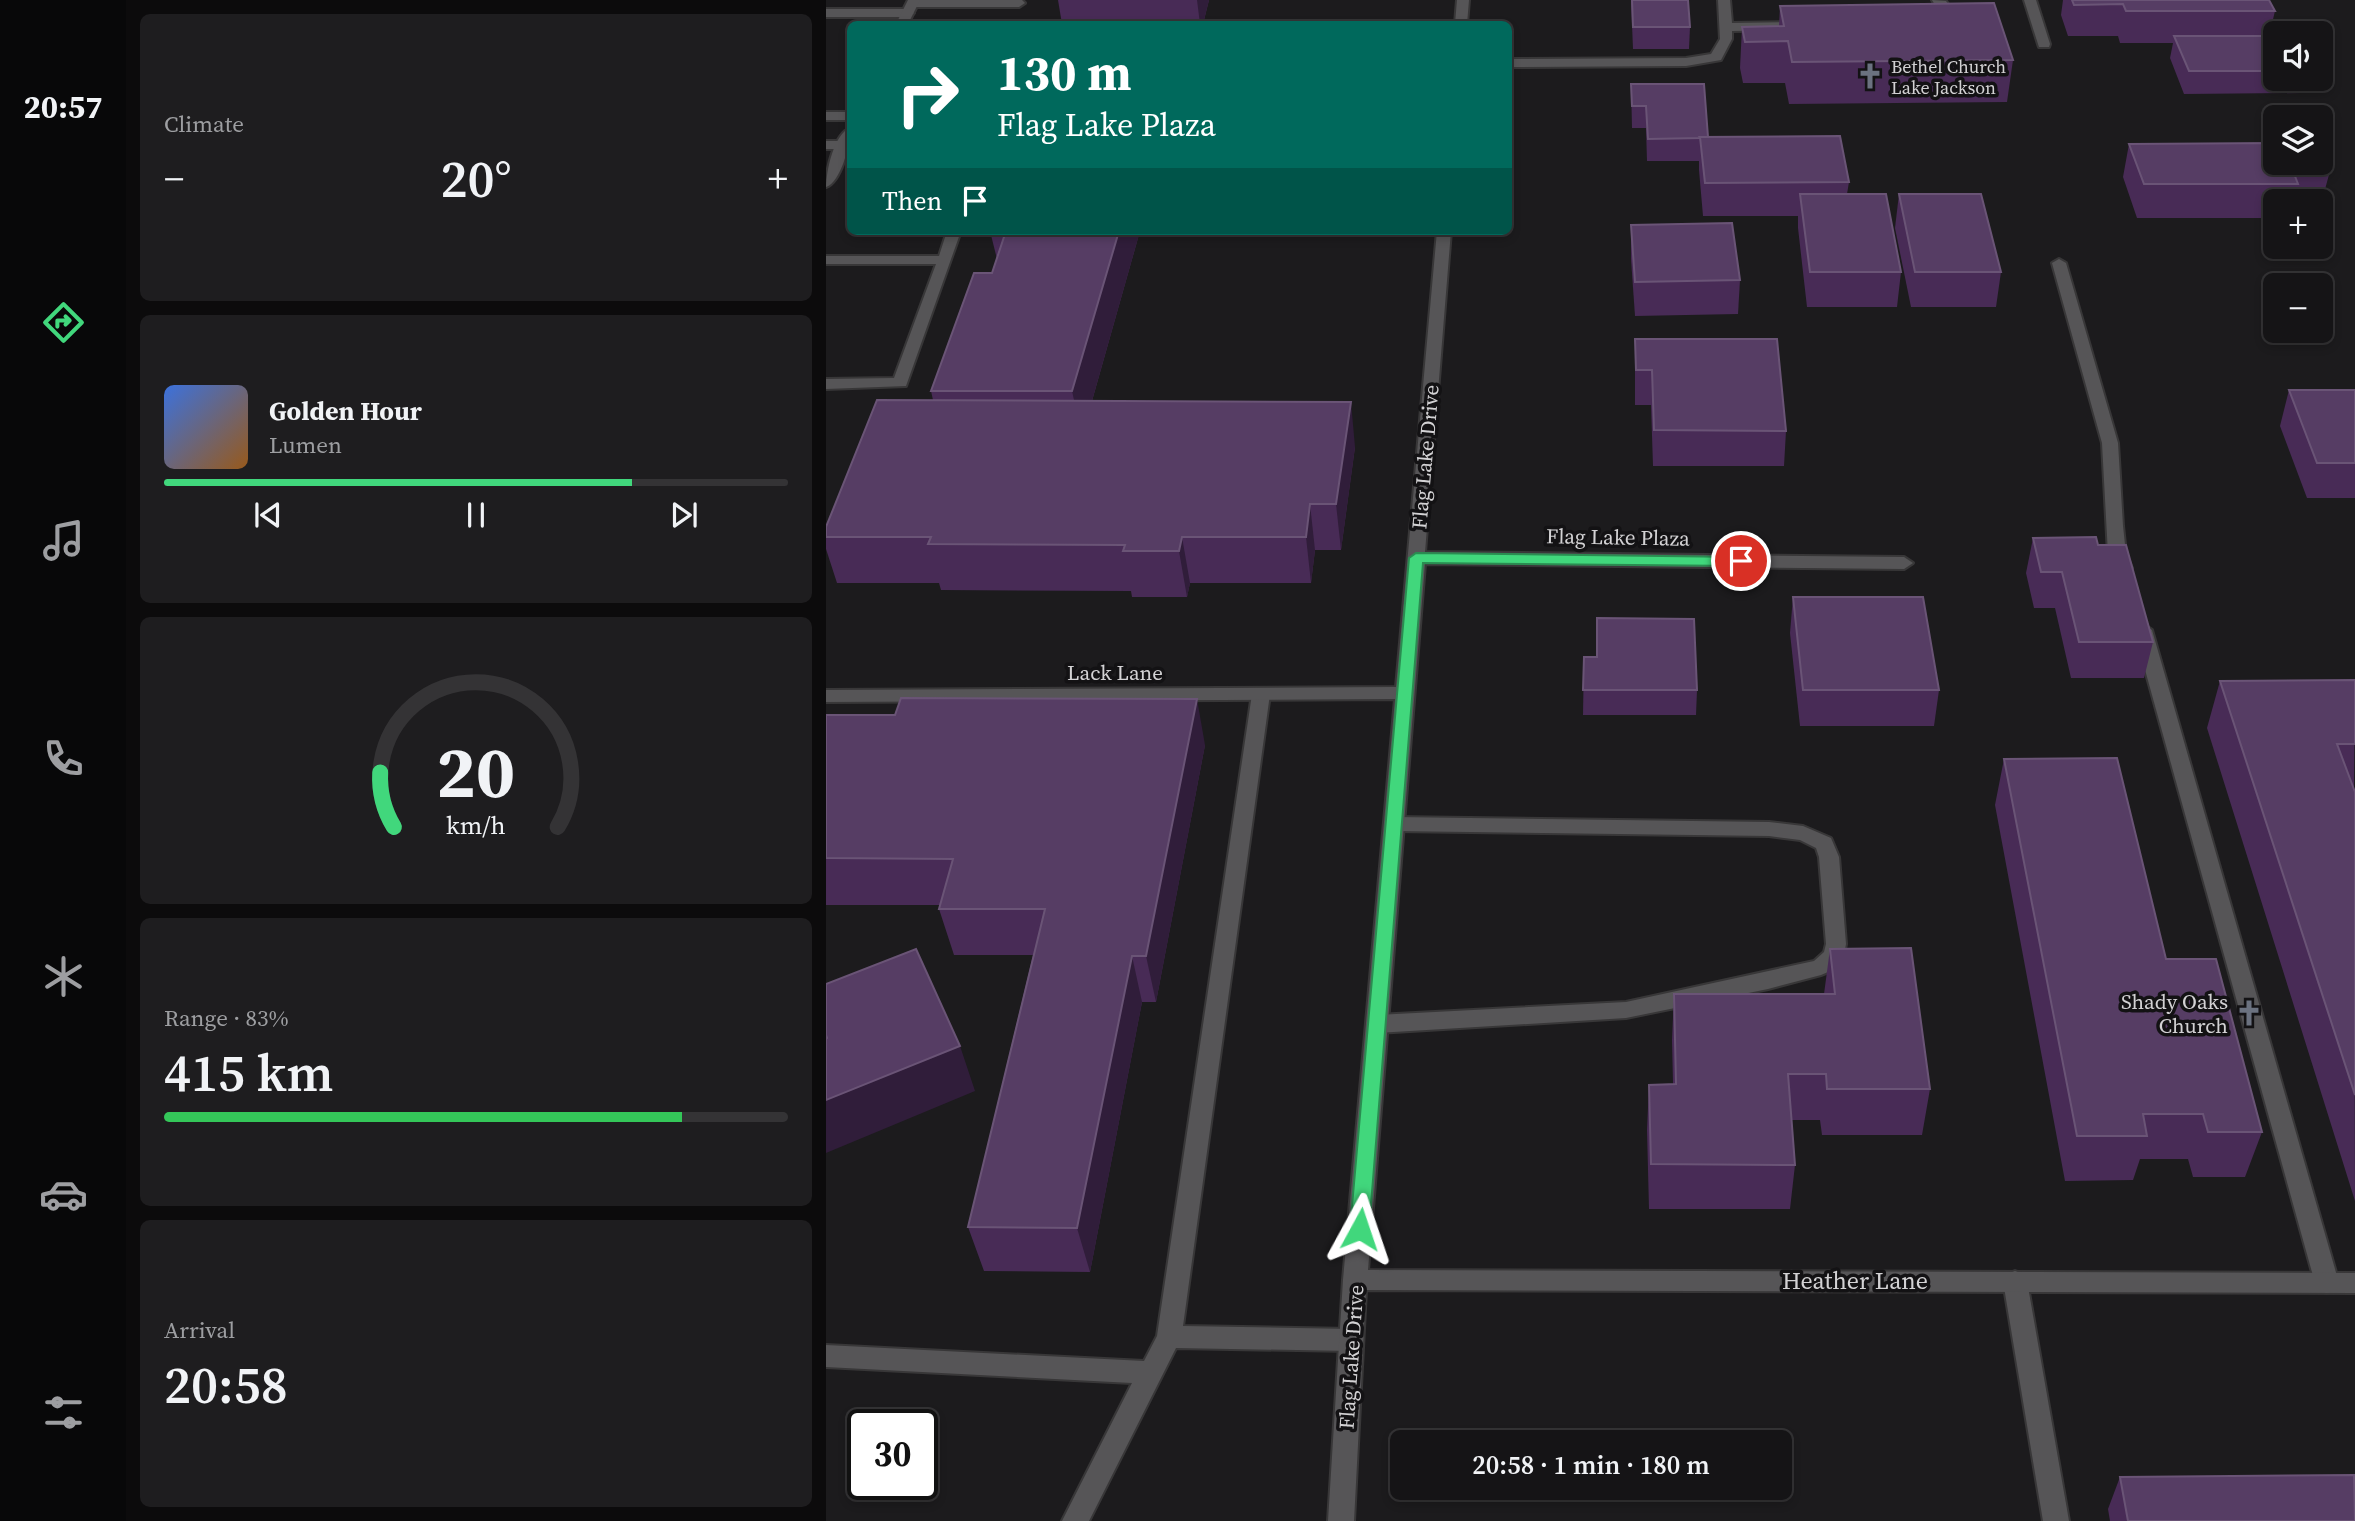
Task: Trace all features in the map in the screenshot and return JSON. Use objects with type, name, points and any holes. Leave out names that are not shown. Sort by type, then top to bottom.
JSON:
[{"type":"street","points":[[1461,21],[1463,0]]},
{"type":"street","points":[[1512,63],[1686,62],[1716,57],[1727,39],[1724,0]]},
{"type":"street","points":[[1911,23],[1937,15],[1942,4],[1938,0]]},
{"type":"street","points":[[2030,0],[2044,44]]},
{"type":"street","points":[[826,13],[1019,3]]},
{"type":"street","points":[[1728,27],[1821,26]]},
{"type":"street","points":[[826,116],[847,116]]},
{"type":"street","points":[[826,145],[847,141]]},
{"type":"street","points":[[826,183],[847,143]]},
{"type":"street","points":[[826,384],[900,383],[953,235]]},
{"type":"street","name":"Flag Lake Drive","points":[[1341,1521],[1356,1280],[1444,235]]},
{"type":"street","points":[[826,260],[945,260]]},
{"type":"street","points":[[2059,263],[2110,443],[2117,554],[2131,587]]},
{"type":"street","name":"Flag Lake Plaza","points":[[1416,558],[1904,563]]},
{"type":"street","points":[[2138,614],[2327,1283]]},
{"type":"street","points":[[1075,1521],[1169,1338],[1261,694]]},
{"type":"street","name":"Lack Lane","points":[[826,696],[1404,694]]},
{"type":"street","points":[[1377,1024],[1626,1010],[1768,981],[1821,967],[1834,955],[1836,944],[1829,857],[1824,843],[1803,833],[1769,829],[1394,824]]},
{"type":"street","name":"Heather Lane","points":[[1356,1280],[2355,1283]]},
{"type":"street","points":[[2015,1281],[2056,1521]]},
{"type":"street","points":[[1169,1338],[1352,1340]]},
{"type":"street","points":[[826,1356],[1150,1373]]},
{"type":"building","points":[[1632,0],[1688,0],[1690,27],[1633,27]]},
{"type":"building","points":[[2072,0],[2269,0],[2275,11],[2126,11],[2123,4],[2074,5]]},
{"type":"building","points":[[1994,3],[2013,60],[1792,62],[1788,41],[1745,42],[1742,27],[1784,26],[1780,6]]},
{"type":"building","points":[[2174,36],[2263,36],[2263,71],[2189,71]]},
{"type":"building","points":[[1631,84],[1704,84],[1708,137],[1648,139],[1646,106],[1632,106]]},
{"type":"building","points":[[1840,136],[1849,182],[1705,183],[1700,137]]},
{"type":"building","points":[[2263,143],[2263,175],[2295,175],[2298,184],[2144,184],[2129,144]]},
{"type":"building","points":[[1800,194],[1886,194],[1901,272],[1810,272]]},
{"type":"building","points":[[1899,194],[1981,194],[2001,272],[1915,272]]},
{"type":"building","points":[[1732,223],[1740,280],[1635,282],[1631,225]]},
{"type":"building","points":[[1005,235],[1118,235],[1072,391],[931,391],[974,273],[992,273]]},
{"type":"building","points":[[1635,339],[1777,339],[1786,431],[1654,430],[1652,370],[1636,370]]},
{"type":"building","points":[[2289,390],[2355,390],[2355,463],[2317,463]]},
{"type":"building","points":[[877,400],[1351,402],[1336,504],[1310,504],[1306,537],[1182,537],[1179,551],[1123,551],[1125,545],[928,544],[931,537],[826,537],[826,527]]},
{"type":"building","points":[[2096,537],[2098,545],[2126,545],[2153,642],[2079,642],[2062,572],[2041,572],[2033,538]]},
{"type":"building","points":[[1793,597],[1923,597],[1939,690],[1803,690]]},
{"type":"building","points":[[1597,618],[1694,619],[1697,690],[1583,690],[1584,657],[1597,657]]},
{"type":"building","points":[[2355,680],[2355,744],[2337,744],[2355,792],[2355,1095],[2220,681]]},
{"type":"building","points":[[901,698],[1197,699],[1146,956],[1132,956],[1077,1228],[968,1227],[1045,909],[939,909],[953,859],[826,858],[826,715],[895,715]]},
{"type":"building","points":[[2117,758],[2166,959],[2216,959],[2262,1132],[2208,1132],[2203,1114],[2143,1114],[2147,1136],[2077,1136],[2004,759]]},
{"type":"building","points":[[1911,948],[1930,1089],[1827,1089],[1826,1074],[1788,1074],[1795,1165],[1651,1164],[1649,1085],[1676,1084],[1674,994],[1835,994],[1830,949]]},
{"type":"building","points":[[916,949],[960,1046],[826,1100],[826,984]]},
{"type":"building","points":[[2354,1475],[2355,1521],[2128,1521],[2120,1477]]},
{"type":"place","name":"Bethel Church Lake Jackson","points":[[1870,76]]},
{"type":"place","name":"Shady Oaks Church","points":[[2249,1013]]},
{"type":"route","points":[[1360,1229],[1416,558],[1741,561]]}]
